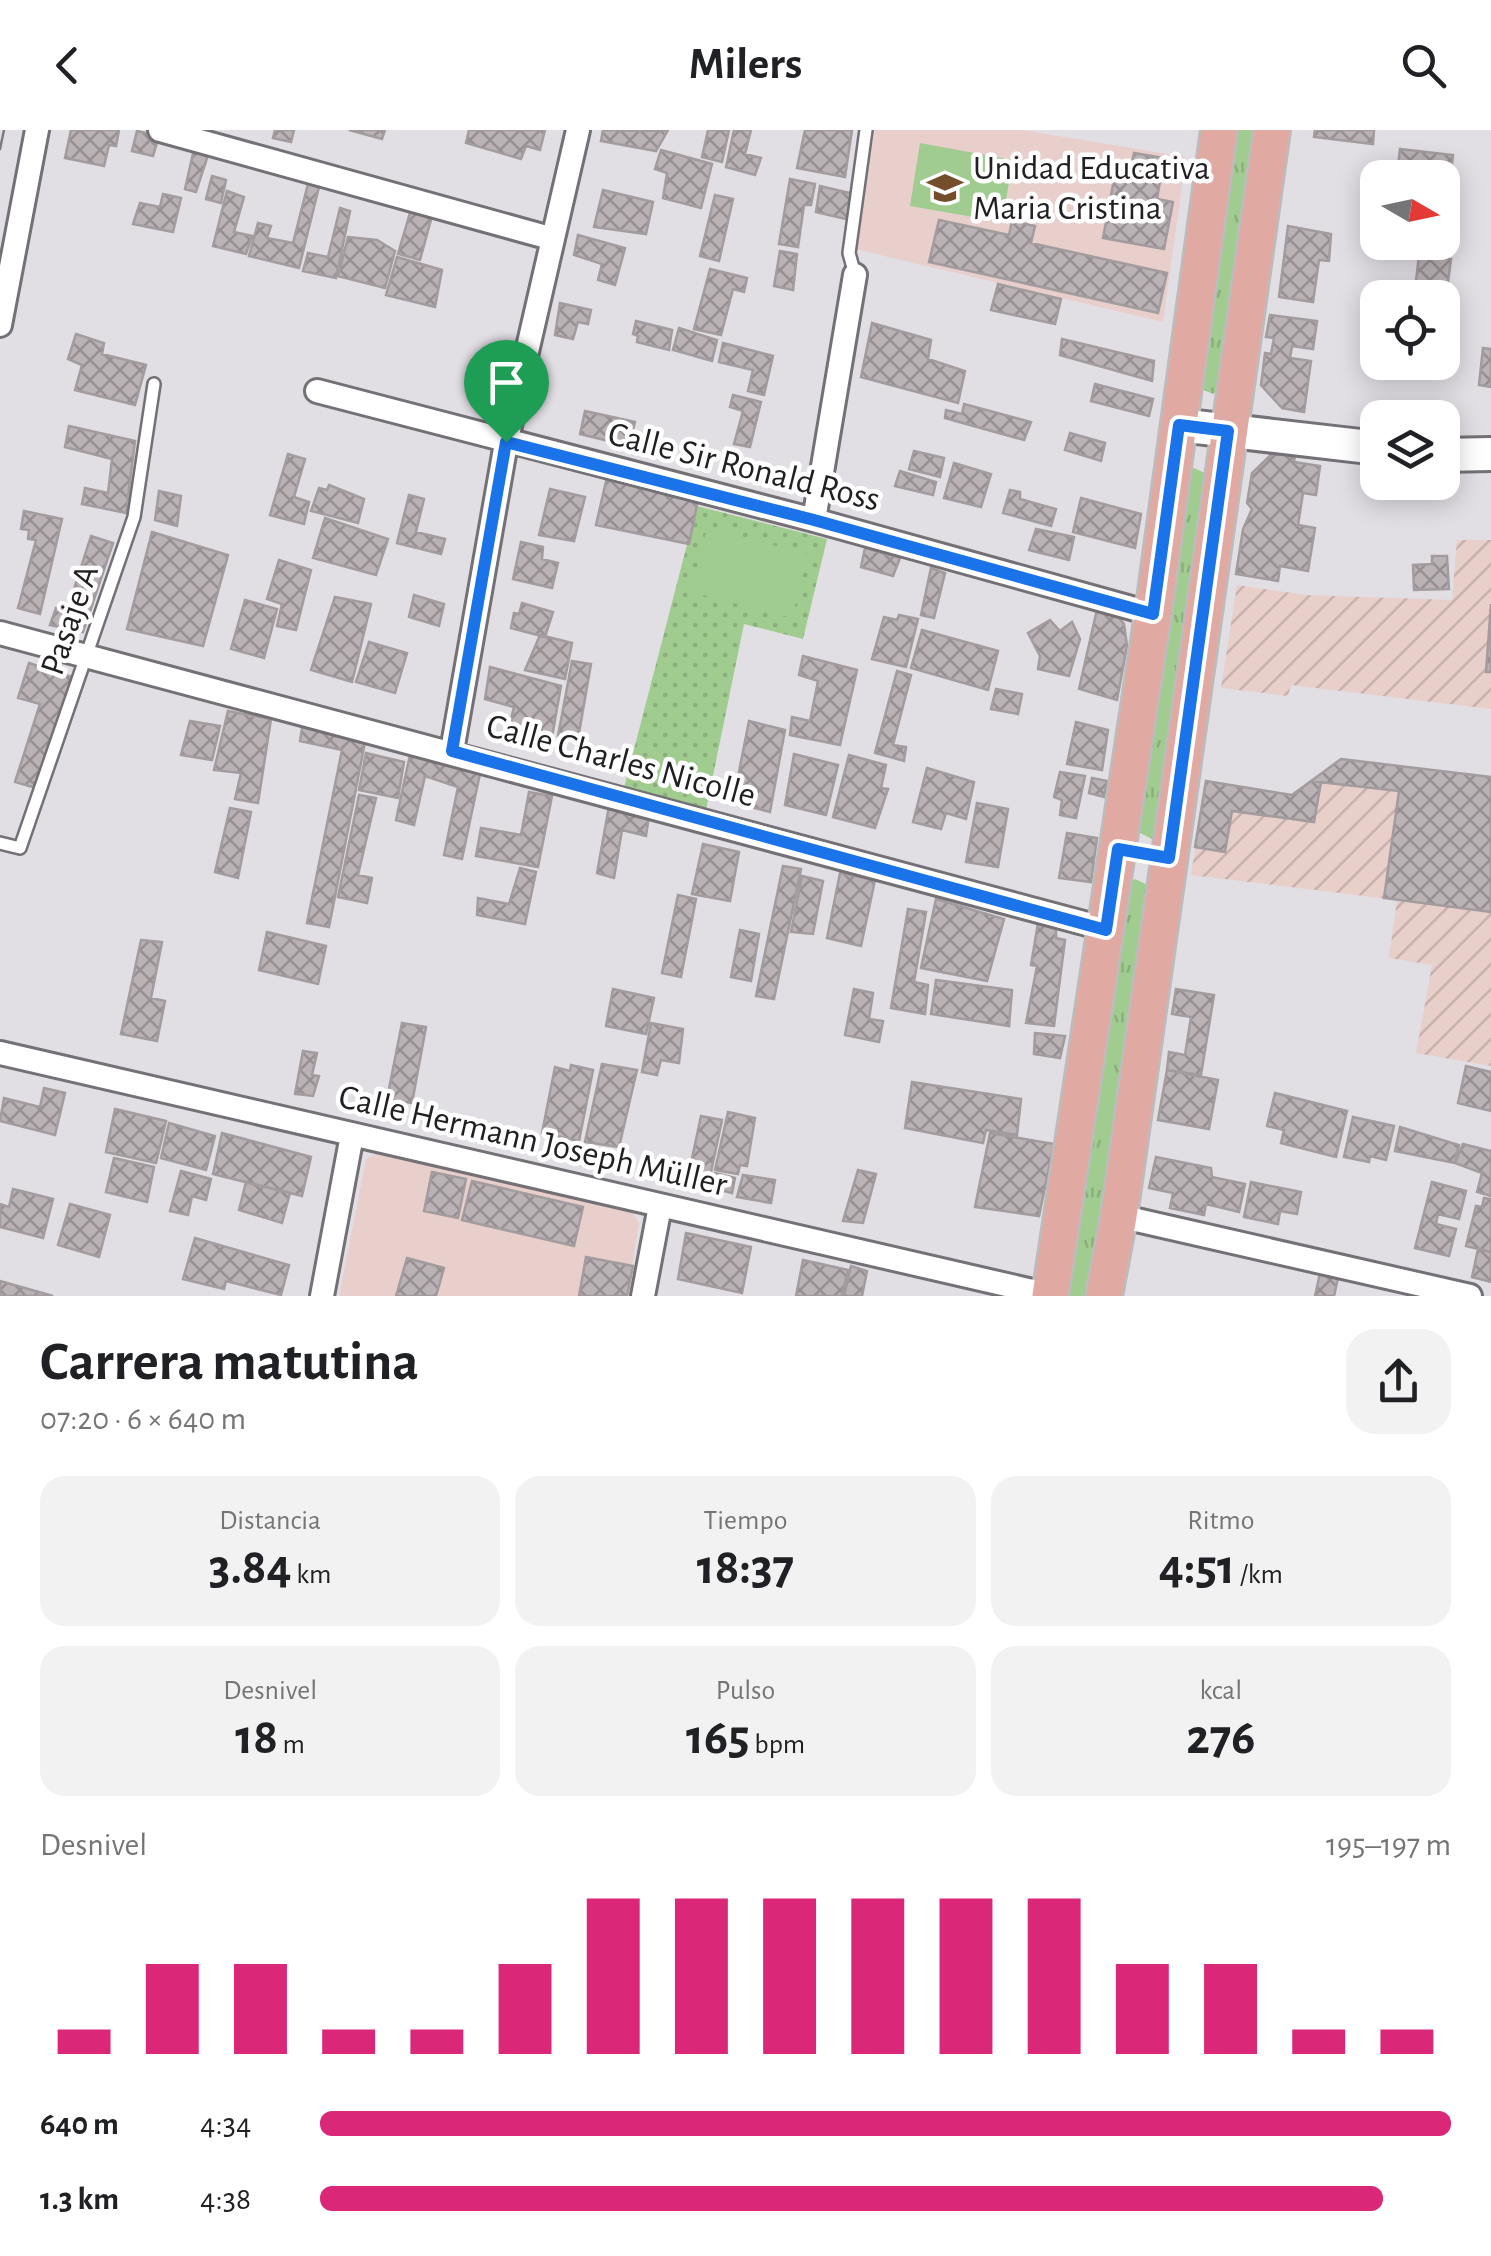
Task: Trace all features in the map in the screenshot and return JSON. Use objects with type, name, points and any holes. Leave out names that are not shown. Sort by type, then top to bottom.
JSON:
[{"type":"main road","points":[[1050,1296],[1153,614],[1219,130]]},
{"type":"main road","points":[[1104,1296],[1119,1216],[1272,130]]},
{"type":"main road","points":[[1179,425],[1360,446]]},
{"type":"main road","points":[[1460,455],[1491,454]]},
{"type":"main road","points":[[1118,849],[1169,858]]},
{"type":"street","points":[[0,324],[37,130]]},
{"type":"street","points":[[160,130],[550,238]]},
{"type":"street","points":[[452,751],[506,442],[578,130]]},
{"type":"street","points":[[814,520],[854,275]]},
{"type":"street","name":"Calle Sir Ronald Ross","points":[[317,391],[814,520],[1153,614]]},
{"type":"street","name":"Calle Charles Nicolle","points":[[0,632],[1106,930]]},
{"type":"street","name":"Calle Hermann Joseph Müller","points":[[0,1053],[1050,1296]]},
{"type":"street","points":[[322,1296],[352,1135]]},
{"type":"street","points":[[643,1296],[660,1206]]},
{"type":"street","points":[[1119,1216],[1470,1296]]},
{"type":"lane","points":[[854,275],[848,253],[866,130]]},
{"type":"lane","name":"Pasaje A","points":[[0,843],[20,848],[134,517],[154,384]]},
{"type":"shaded area","points":[[875,130],[1022,130],[1186,157],[1163,322],[855,249]]},
{"type":"shaded area","points":[[1457,540],[1491,540],[1491,709],[1291,685],[1288,696],[1221,688],[1237,585],[1306,595],[1452,600]]},
{"type":"shaded area","points":[[1341,759],[1491,777],[1491,1066],[1416,1053],[1432,965],[1389,958],[1397,900],[1191,875],[1206,781],[1291,795]]},
{"type":"shaded area","points":[[383,1151],[627,1206],[639,1223],[627,1296],[339,1296],[366,1159]]},
{"type":"green space","points":[[1232,130],[1256,130],[1221,386],[1213,394],[1197,387]]},
{"type":"green space","points":[[920,143],[1013,160],[1002,222],[910,206]]},
{"type":"green space","points":[[1194,468],[1209,475],[1160,831],[1152,839],[1136,831],[1186,471]]},
{"type":"green space","points":[[697,506],[827,539],[803,639],[744,624],[706,810],[624,788]]},
{"type":"green space","points":[[707,528],[808,554],[792,618],[691,592]]},
{"type":"green space","points":[[1135,879],[1152,887],[1086,1296],[1064,1296],[1085,1182],[1128,883]]},
{"type":"building","points":[[71,130],[119,130],[116,146],[109,145],[104,166],[65,158]]},
{"type":"building","points":[[275,130],[294,130],[291,142],[273,138]]},
{"type":"building","points":[[349,130],[385,130],[382,139]]},
{"type":"building","points":[[469,130],[545,130],[540,150],[526,146],[521,159],[466,143]]},
{"type":"building","points":[[603,130],[668,130],[656,151],[601,141]]},
{"type":"building","points":[[708,130],[729,130],[722,162],[702,157]]},
{"type":"building","points":[[734,130],[751,130],[745,154],[761,158],[755,175],[726,167]]},
{"type":"building","points":[[805,130],[852,130],[845,177],[797,168]]},
{"type":"building","points":[[1315,130],[1374,130],[1373,144],[1314,137]]},
{"type":"building","points":[[137,131],[159,136],[153,156],[132,151]]},
{"type":"building","points":[[194,149],[209,152],[196,192],[185,189]]},
{"type":"building","points":[[1400,149],[1453,155],[1452,160],[1399,160]]},
{"type":"building","points":[[661,150],[712,164],[701,208],[663,198],[667,173],[655,169]]},
{"type":"building","points":[[1134,153],[1164,158],[1157,199],[1173,202],[1164,249],[1103,238],[1115,174],[1129,176]]},
{"type":"building","points":[[212,176],[226,180],[221,203],[206,199]]},
{"type":"building","points":[[790,179],[815,184],[811,205],[804,205],[798,247],[779,244]]},
{"type":"building","points":[[308,184],[319,187],[299,268],[249,256],[258,223],[271,226],[267,238],[293,243]]},
{"type":"building","points":[[820,186],[854,194],[850,220],[816,212]]},
{"type":"building","points":[[603,190],[653,202],[646,234],[594,227]]},
{"type":"building","points":[[227,191],[244,197],[234,232],[252,236],[246,254],[213,246]]},
{"type":"building","points":[[163,194],[181,198],[173,232],[133,224],[140,203],[160,207]]},
{"type":"building","points":[[715,195],[733,199],[719,261],[700,256]]},
{"type":"building","points":[[412,206],[433,212],[420,260],[398,254]]},
{"type":"building","points":[[340,208],[350,211],[336,278],[303,271],[308,253],[328,257]]},
{"type":"building","points":[[939,220],[1009,235],[1012,221],[1035,226],[1031,243],[1167,273],[1158,313],[929,262]]},
{"type":"building","points":[[1288,226],[1331,234],[1329,261],[1319,260],[1313,302],[1279,297]]},
{"type":"building","points":[[578,235],[625,248],[615,285],[598,280],[602,264],[574,255]]},
{"type":"building","points":[[348,237],[377,240],[395,251],[385,288],[338,276]]},
{"type":"building","points":[[780,251],[797,254],[793,290],[774,286]]},
{"type":"building","points":[[397,257],[442,270],[435,307],[386,295]]},
{"type":"building","points":[[1418,260],[1451,260],[1448,280],[1416,280]]},
{"type":"building","points":[[710,269],[747,278],[744,292],[733,289],[721,335],[694,329]]},
{"type":"building","points":[[998,284],[1061,299],[1055,324],[991,310]]},
{"type":"building","points":[[560,303],[591,310],[588,324],[578,322],[573,339],[555,335]]},
{"type":"building","points":[[1270,315],[1317,321],[1313,349],[1292,346],[1290,358],[1311,361],[1304,412],[1282,408],[1261,385],[1265,353],[1271,354],[1274,338],[1266,337]]},
{"type":"building","points":[[636,321],[672,330],[669,350],[637,342],[638,336],[633,334]]},
{"type":"building","points":[[872,323],[931,340],[928,359],[965,371],[958,403],[861,377]]},
{"type":"building","points":[[679,328],[717,340],[712,361],[673,350]]},
{"type":"building","points":[[76,334],[104,343],[102,354],[146,365],[135,405],[75,390],[82,365],[68,359]]},
{"type":"building","points":[[1062,339],[1154,361],[1152,381],[1060,355]]},
{"type":"building","points":[[723,343],[773,356],[764,395],[748,391],[753,370],[719,362]]},
{"type":"building","points":[[1483,348],[1491,349],[1491,387],[1479,385]]},
{"type":"building","points":[[1095,384],[1153,399],[1149,416],[1091,401]]},
{"type":"building","points":[[733,395],[761,402],[750,447],[734,444],[743,411],[730,407]]},
{"type":"building","points":[[964,404],[1031,422],[1024,440],[945,418],[946,410],[962,414]]},
{"type":"building","points":[[585,411],[635,422],[629,446],[580,434]]},
{"type":"building","points":[[69,426],[135,441],[126,513],[82,504],[85,488],[108,493],[112,459],[65,447]]},
{"type":"building","points":[[1070,433],[1105,443],[1101,461],[1065,450]]},
{"type":"building","points":[[1279,447],[1296,449],[1294,462],[1320,466],[1316,495],[1303,493],[1298,525],[1315,528],[1308,571],[1280,566],[1278,581],[1236,574],[1243,529],[1252,509],[1247,503],[1252,473]]},
{"type":"building","points":[[914,451],[944,458],[940,477],[909,469]]},
{"type":"building","points":[[288,454],[305,459],[294,497],[309,502],[304,524],[270,515]]},
{"type":"building","points":[[954,463],[991,474],[981,507],[944,498]]},
{"type":"building","points":[[900,471],[936,482],[933,495],[895,486]]},
{"type":"building","points":[[607,477],[698,500],[689,544],[596,525]]},
{"type":"building","points":[[329,485],[364,499],[358,523],[311,511],[319,488],[327,490]]},
{"type":"building","points":[[550,489],[585,497],[574,541],[539,535]]},
{"type":"building","points":[[1010,490],[1020,492],[1020,499],[1056,509],[1051,526],[1003,513]]},
{"type":"building","points":[[159,491],[181,496],[177,526],[155,520]]},
{"type":"building","points":[[409,495],[424,499],[416,532],[445,539],[441,554],[397,543]]},
{"type":"building","points":[[1081,498],[1141,514],[1135,548],[1073,532]]},
{"type":"building","points":[[24,511],[62,519],[40,614],[18,608],[36,540],[28,539],[29,530],[21,529]]},
{"type":"building","points":[[325,518],[388,539],[376,575],[313,558]]},
{"type":"building","points":[[1036,529],[1074,537],[1069,560],[1029,550]]},
{"type":"building","points":[[152,532],[228,555],[203,646],[127,629]]},
{"type":"building","points":[[91,536],[113,543],[83,632],[50,625],[56,608],[67,611]]},
{"type":"building","points":[[521,542],[543,547],[542,559],[558,563],[552,588],[513,579]]},
{"type":"building","points":[[865,548],[900,558],[893,576],[861,567]]},
{"type":"building","points":[[1432,556],[1447,556],[1449,589],[1414,590],[1413,565],[1432,564]]},
{"type":"building","points":[[279,560],[311,570],[296,630],[277,626],[282,604],[267,599]]},
{"type":"building","points":[[931,568],[945,573],[934,618],[921,615]]},
{"type":"building","points":[[414,595],[444,604],[439,626],[409,617]]},
{"type":"building","points":[[335,597],[371,604],[352,682],[311,670]]},
{"type":"building","points":[[245,600],[277,609],[264,658],[231,649]]},
{"type":"building","points":[[522,603],[553,612],[545,637],[511,628],[514,613],[519,614]]},
{"type":"building","points":[[1491,604],[1491,672],[1486,672]]},
{"type":"building","points":[[1098,605],[1111,608],[1124,624],[1127,646],[1117,700],[1079,689]]},
{"type":"building","points":[[899,615],[918,619],[906,667],[872,659],[884,617],[897,620]]},
{"type":"building","points":[[1050,620],[1060,631],[1072,622],[1080,639],[1069,676],[1038,669],[1040,656],[1028,633]]},
{"type":"building","points":[[922,630],[998,651],[988,690],[911,668]]},
{"type":"building","points":[[540,635],[572,643],[565,679],[525,670]]},
{"type":"building","points":[[369,642],[407,653],[395,693],[356,682]]},
{"type":"building","points":[[803,656],[857,670],[840,745],[790,735],[792,717],[810,721],[818,681],[799,675]]},
{"type":"building","points":[[572,661],[591,664],[578,739],[558,736]]},
{"type":"building","points":[[29,663],[72,677],[36,788],[15,782],[40,704],[18,698]]},
{"type":"building","points":[[490,667],[561,686],[552,737],[509,727],[514,707],[485,699]]},
{"type":"building","points":[[897,671],[911,675],[893,745],[906,747],[904,761],[875,753]]},
{"type":"building","points":[[996,689],[1022,694],[1018,714],[991,709]]},
{"type":"building","points":[[228,711],[271,719],[258,803],[235,799],[241,773],[214,770]]},
{"type":"building","points":[[304,716],[367,732],[329,927],[307,923],[342,750],[300,741]]},
{"type":"building","points":[[190,721],[220,726],[212,760],[181,755]]},
{"type":"building","points":[[749,721],[785,730],[770,812],[733,802]]},
{"type":"building","points":[[1076,722],[1108,730],[1102,770],[1067,764]]},
{"type":"building","points":[[411,750],[481,769],[462,859],[444,855],[458,787],[425,776],[414,825],[396,820]]},
{"type":"building","points":[[366,753],[404,762],[398,798],[359,790]]},
{"type":"building","points":[[794,754],[838,765],[826,815],[785,805]]},
{"type":"building","points":[[849,755],[886,765],[881,788],[888,789],[875,828],[833,817]]},
{"type":"building","points":[[1341,759],[1491,777],[1491,912],[1384,898],[1399,791],[1311,781]]},
{"type":"building","points":[[927,768],[974,782],[966,819],[946,813],[941,829],[913,822]]},
{"type":"building","points":[[1060,772],[1085,776],[1076,818],[1060,815],[1062,800],[1054,797]]},
{"type":"building","points":[[1092,778],[1107,781],[1104,797],[1089,793]]},
{"type":"building","points":[[1206,781],[1292,795],[1311,781],[1321,782],[1314,822],[1232,811],[1225,852],[1195,847]]},
{"type":"building","points":[[1206,781],[1292,795],[1311,781],[1321,782],[1314,822],[1232,811],[1225,852],[1195,847]]},
{"type":"building","points":[[529,792],[552,796],[538,867],[476,856],[481,828],[521,835]]},
{"type":"building","points":[[359,795],[376,798],[358,875],[372,878],[367,903],[338,897]]},
{"type":"building","points":[[977,803],[1008,809],[998,867],[966,862]]},
{"type":"building","points":[[609,806],[649,816],[646,836],[622,830],[614,878],[597,873]]},
{"type":"building","points":[[230,808],[251,812],[238,878],[215,872]]},
{"type":"building","points":[[1067,833],[1097,838],[1091,882],[1059,878]]},
{"type":"building","points":[[703,844],[739,852],[730,901],[692,894]]},
{"type":"building","points":[[783,866],[801,869],[774,999],[756,996]]},
{"type":"building","points":[[520,868],[536,872],[525,924],[477,915],[478,898],[509,904]]},
{"type":"building","points":[[840,873],[875,880],[861,946],[827,938]]},
{"type":"building","points":[[802,876],[823,881],[813,934],[791,932]]},
{"type":"building","points":[[678,895],[696,899],[681,977],[662,973]]},
{"type":"building","points":[[936,899],[1004,919],[987,981],[921,968]]},
{"type":"building","points":[[908,909],[926,912],[914,982],[928,985],[925,1014],[891,1008]]},
{"type":"building","points":[[1039,917],[1056,919],[1056,938],[1065,940],[1054,1026],[1026,1023],[1037,966],[1031,965]]},
{"type":"building","points":[[740,930],[759,934],[751,981],[731,977]]},
{"type":"building","points":[[267,932],[326,946],[318,984],[259,970]]},
{"type":"building","points":[[141,940],[162,942],[151,998],[165,1001],[157,1041],[121,1034]]},
{"type":"building","points":[[936,980],[1012,990],[1009,1026],[931,1014]]},
{"type":"building","points":[[613,989],[654,998],[646,1034],[606,1026]]},
{"type":"building","points":[[854,989],[873,993],[869,1019],[883,1021],[879,1042],[845,1035]]},
{"type":"building","points":[[1176,989],[1214,995],[1201,1075],[1167,1070],[1169,1052],[1185,1055],[1191,1017],[1172,1014]]},
{"type":"building","points":[[402,1023],[426,1027],[412,1103],[387,1099]]},
{"type":"building","points":[[651,1023],[683,1029],[679,1063],[661,1060],[657,1075],[642,1072]]},
{"type":"building","points":[[1035,1033],[1065,1036],[1060,1058],[1034,1054]]},
{"type":"building","points":[[303,1051],[317,1053],[312,1075],[319,1076],[313,1096],[295,1094]]},
{"type":"building","points":[[602,1064],[637,1070],[619,1147],[585,1142]]},
{"type":"building","points":[[571,1065],[593,1070],[579,1141],[542,1133],[555,1067],[570,1071]]},
{"type":"building","points":[[1466,1066],[1491,1072],[1491,1111],[1458,1103]]},
{"type":"building","points":[[1167,1070],[1218,1080],[1209,1129],[1158,1120]]},
{"type":"building","points":[[912,1082],[1021,1099],[1017,1135],[986,1130],[983,1143],[905,1128]]},
{"type":"building","points":[[44,1088],[65,1093],[55,1135],[0,1121],[4,1098],[40,1107]]},
{"type":"building","points":[[1275,1093],[1347,1111],[1336,1157],[1281,1143],[1284,1130],[1267,1126]]},
{"type":"building","points":[[115,1109],[166,1121],[156,1163],[106,1152]]},
{"type":"building","points":[[728,1112],[755,1118],[747,1166],[740,1165],[738,1174],[715,1170]]},
{"type":"building","points":[[701,1116],[722,1120],[711,1172],[735,1178],[732,1193],[687,1182]]},
{"type":"building","points":[[1353,1117],[1394,1126],[1386,1160],[1370,1156],[1369,1162],[1344,1157]]},
{"type":"building","points":[[169,1123],[215,1136],[206,1170],[161,1158]]},
{"type":"building","points":[[1400,1127],[1459,1145],[1455,1163],[1395,1151]]},
{"type":"building","points":[[222,1133],[311,1157],[302,1196],[213,1174]]},
{"type":"building","points":[[990,1133],[1054,1144],[1039,1216],[975,1207]]},
{"type":"building","points":[[1463,1144],[1491,1151],[1491,1196],[1477,1192],[1482,1173],[1455,1163]]},
{"type":"building","points":[[1156,1157],[1211,1168],[1212,1177],[1245,1184],[1239,1212],[1206,1204],[1204,1215],[1170,1208],[1173,1193],[1149,1188]]},
{"type":"building","points":[[114,1158],[154,1167],[147,1202],[106,1192]]},
{"type":"building","points":[[858,1170],[876,1174],[863,1223],[843,1221]]},
{"type":"building","points":[[181,1171],[211,1179],[206,1200],[192,1196],[188,1215],[170,1211]]},
{"type":"building","points":[[432,1172],[466,1179],[458,1218],[424,1211]]},
{"type":"building","points":[[743,1175],[775,1180],[771,1203],[737,1197]]},
{"type":"building","points":[[472,1181],[583,1207],[574,1246],[462,1220]]},
{"type":"building","points":[[246,1182],[290,1193],[282,1223],[239,1210]]},
{"type":"building","points":[[1251,1182],[1301,1192],[1297,1214],[1280,1211],[1278,1224],[1244,1217]]},
{"type":"building","points":[[1432,1182],[1466,1191],[1459,1219],[1438,1214],[1436,1224],[1456,1229],[1449,1256],[1415,1248]]},
{"type":"building","points":[[13,1189],[53,1199],[43,1238],[0,1227],[0,1204],[9,1207]]},
{"type":"building","points":[[1484,1198],[1491,1199],[1491,1252],[1466,1246],[1476,1206],[1482,1207]]},
{"type":"building","points":[[70,1204],[110,1215],[99,1257],[58,1245]]},
{"type":"building","points":[[686,1233],[751,1247],[742,1293],[678,1279]]},
{"type":"building","points":[[195,1238],[289,1265],[281,1295],[226,1281],[224,1289],[183,1279]]},
{"type":"building","points":[[1478,1249],[1491,1252],[1491,1282],[1472,1277]]},
{"type":"building","points":[[586,1257],[633,1266],[627,1296],[579,1296]]},
{"type":"building","points":[[407,1258],[444,1268],[436,1296],[396,1296]]},
{"type":"building","points":[[803,1260],[848,1270],[842,1296],[796,1296]]},
{"type":"building","points":[[851,1266],[867,1271],[862,1296],[844,1296]]},
{"type":"building","points":[[1320,1273],[1338,1278],[1334,1296],[1315,1296]]},
{"type":"building","points":[[0,1281],[53,1296],[0,1296]]},
{"type":"tram line","points":[[0,149],[4,130]]},
{"type":"place","name":"Unidad Educativa Maria Cristina","points":[[945,188]]},
{"type":"route","points":[[1179,425],[1228,431],[1169,858],[1118,849],[1106,930],[452,751],[506,442],[814,520],[1153,614],[1179,425]]}]
